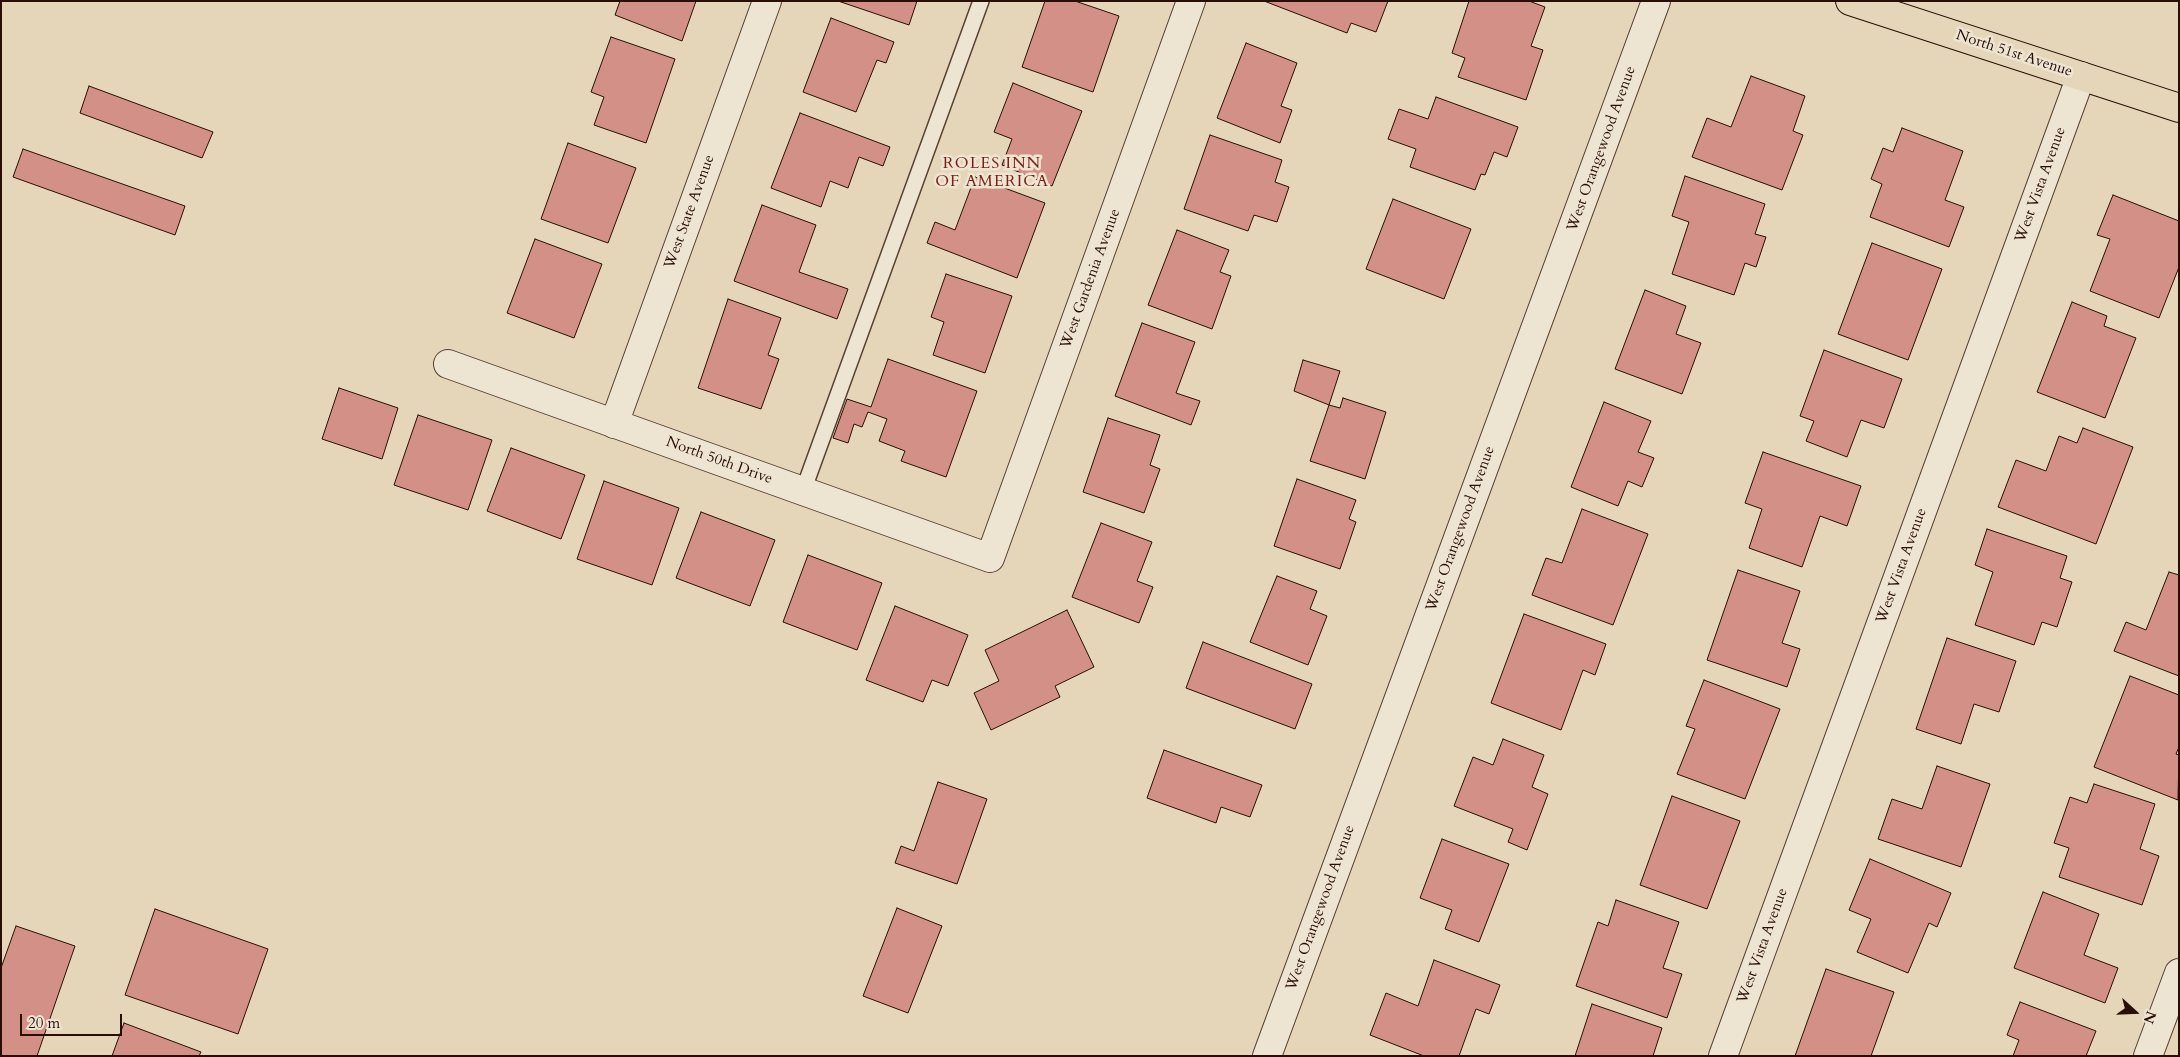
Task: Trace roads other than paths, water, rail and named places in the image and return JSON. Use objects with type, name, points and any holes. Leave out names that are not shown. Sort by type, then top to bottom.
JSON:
[{"type":"main road","name":"North 51st Avenue","points":[[1850,1],[2179,108]]},
{"type":"street","name":"West State Avenue","points":[[614,424],[767,1]]},
{"type":"street","name":"West Gardenia Avenue","points":[[990,558],[1191,1]]},
{"type":"street","name":"West Orangewood Avenue","points":[[1267,1056],[1656,1]]},
{"type":"street","name":"West Vista Avenue","points":[[1723,1056],[2082,76]]},
{"type":"street","name":"North 50th Drive","points":[[448,364],[990,558]]},
{"type":"street","points":[[2148,1056],[2179,973]]},
{"type":"lane","points":[[803,491],[981,1]]},
{"type":"district","name":"ROLES INN OF AMERICA","points":[[992,173]]}]
